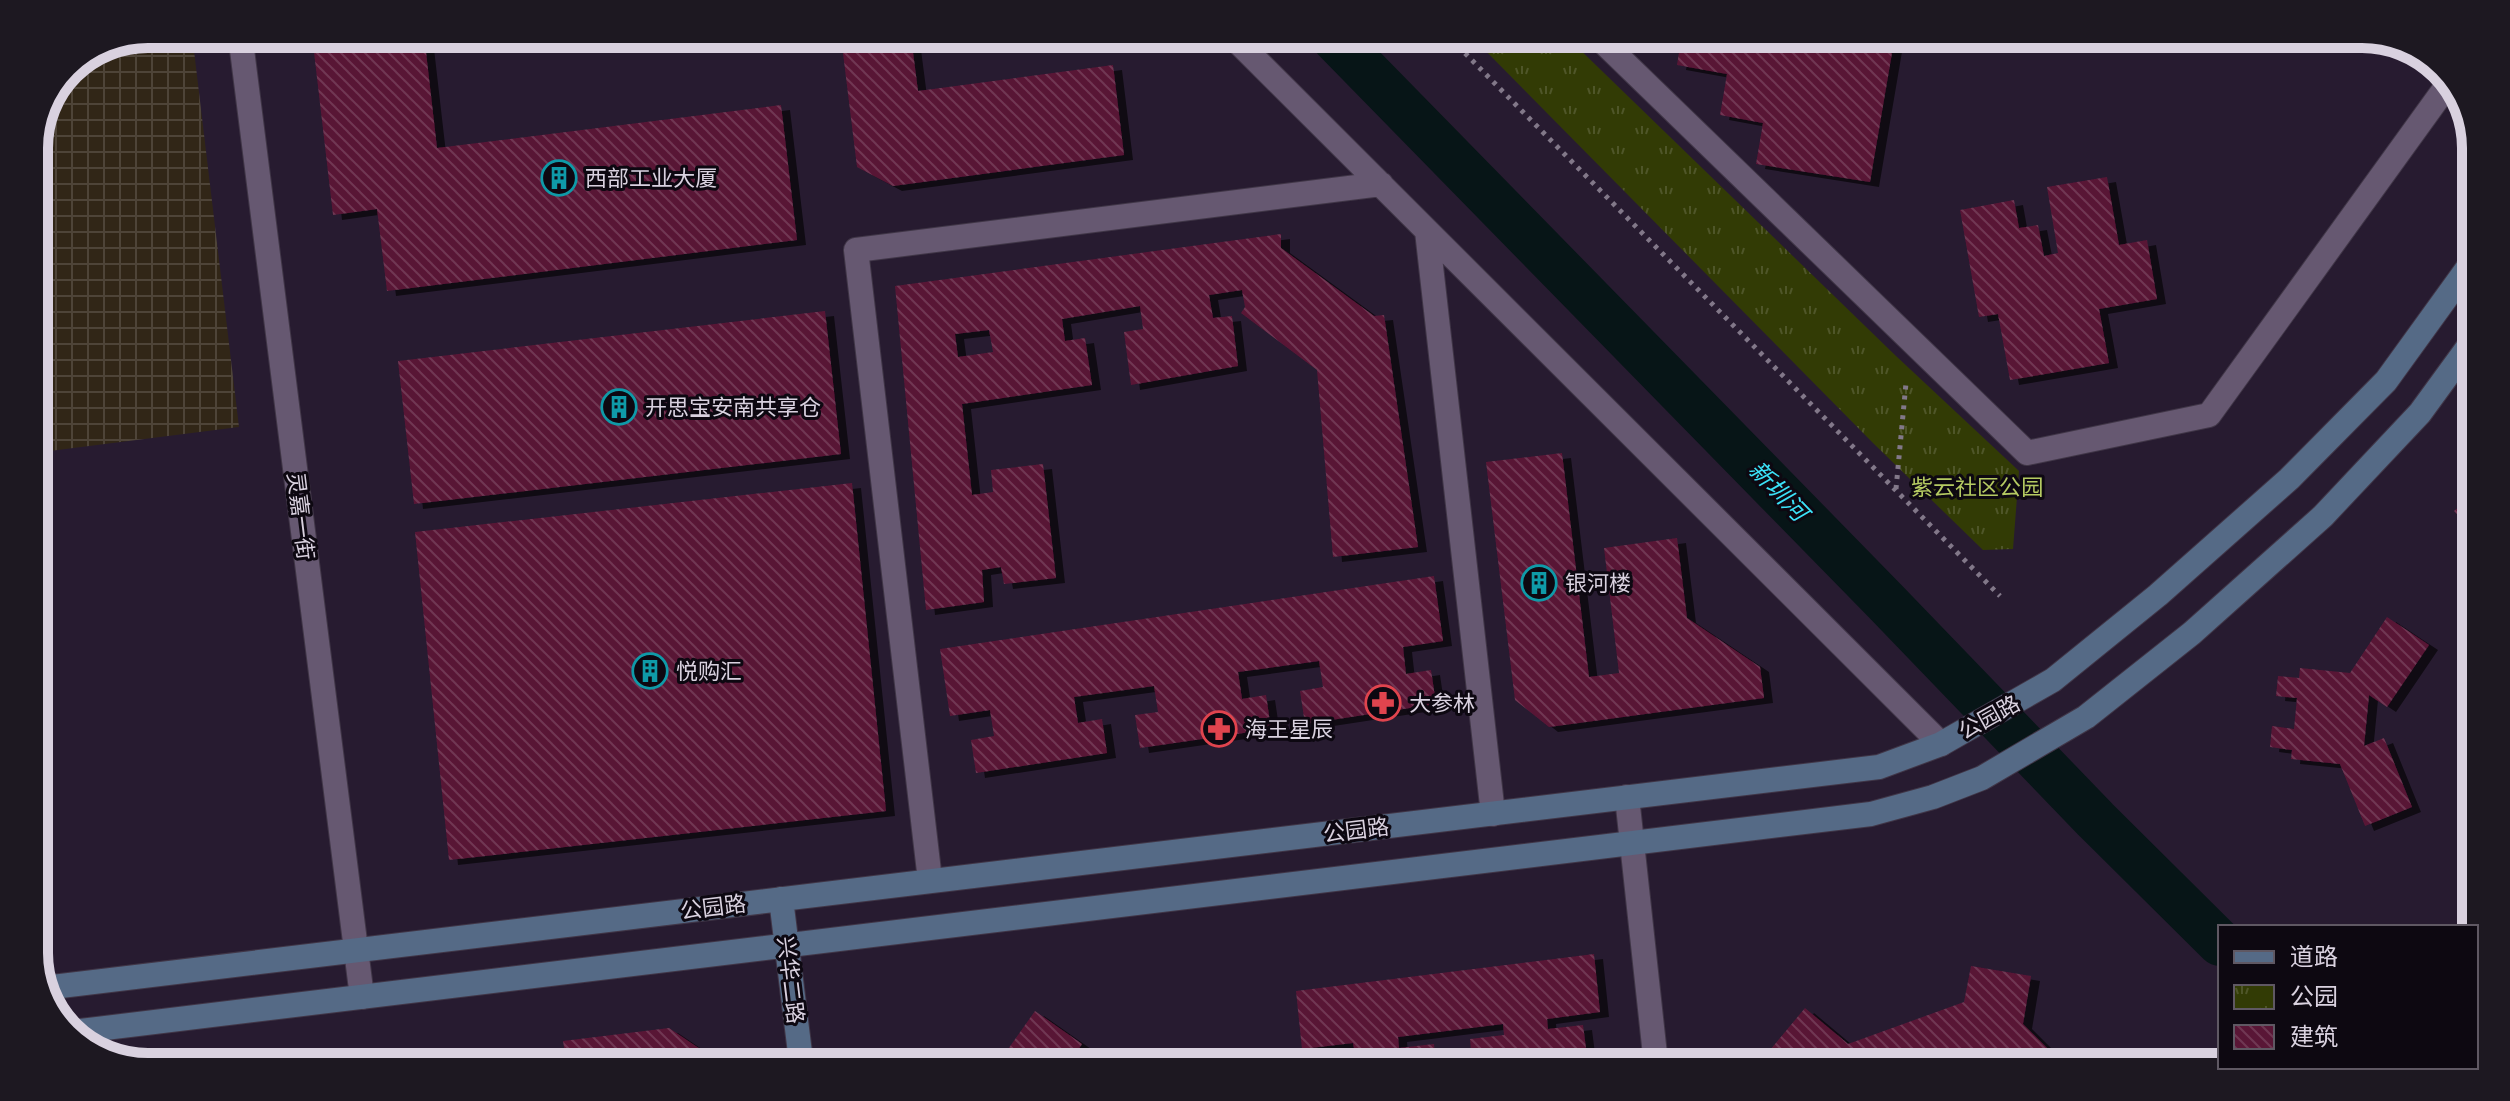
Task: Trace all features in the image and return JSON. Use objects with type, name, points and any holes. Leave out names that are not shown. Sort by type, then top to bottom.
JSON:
[{"type":"main road","name":"公园路","points":[[54,987],[1879,767],[1941,744],[2053,680],[2158,595],[2310,457],[2386,381],[2462,276]]},
{"type":"main road","name":"公园路","points":[[85,1030],[1871,814],[1933,797],[1982,778],[2086,717],[2192,633],[2323,516],[2420,413],[2462,355]]},
{"type":"main road","name":"兴华二路","points":[[781,899],[800,1053]]},
{"type":"street","name":"灵嘉一街","points":[[242,48],[362,997]]},
{"type":"street","points":[[1244,48],[1941,744]]},
{"type":"street","points":[[1609,48],[2027,453],[2209,415],[2443,90]]},
{"type":"street","points":[[930,880],[856,250],[1381,184]]},
{"type":"street","points":[[1427,231],[1493,814]]},
{"type":"street","points":[[1627,797],[1655,1053]]},
{"type":"path","points":[[1460,48],[2000,596]]},
{"type":"path","points":[[1896,490],[1910,340]]},
{"type":"shaded area","points":[[148,48],[194,48],[239,427],[48,451],[48,142],[51,122],[58,104],[82,73],[116,53]]},
{"type":"green space","name":"紫云社区公园","points":[[1483,48],[1578,48],[2019,471],[2013,549],[1983,550],[1873,443]]},
{"type":"building","name":"西部工业大厦","points":[[314,48],[425,48],[437,148],[781,105],[797,240],[387,291],[377,209],[333,215]]},
{"type":"building","points":[[842,48],[912,48],[918,91],[1113,65],[1124,155],[893,186],[857,167]]},
{"type":"building","points":[[1680,48],[1893,48],[1870,182],[1756,164],[1763,123],[1720,115],[1727,74],[1677,65]]},
{"type":"building","points":[[2107,177],[2119,245],[2147,240],[2157,299],[2099,309],[2109,363],[2010,380],[1998,314],[1979,317],[1960,210],[2014,200],[2019,228],[2038,225],[2044,256],[2058,253],[2047,187]]},
{"type":"building","points":[[1281,234],[1281,248],[1374,316],[1384,315],[1418,547],[1333,557],[1317,370],[1241,313],[1245,307],[1242,290],[1209,295],[1213,318],[1232,316],[1238,366],[1131,385],[1124,332],[1143,329],[1140,306],[1062,319],[1065,341],[1085,338],[1092,385],[962,404],[972,495],[993,492],[991,470],[1043,464],[1056,578],[1004,584],[1001,567],[982,570],[984,602],[926,610],[895,286]],"holes":[[[989,330],[993,352],[958,357],[955,334]]]},
{"type":"building","name":"开思宝安南共享仓","points":[[825,311],[841,454],[414,504],[398,361]]},
{"type":"building","name":"银河楼","points":[[1562,453],[1589,677],[1619,673],[1604,548],[1677,538],[1687,618],[1760,667],[1764,698],[1549,727],[1515,700],[1486,462]]},
{"type":"building","name":"悦购汇","points":[[852,483],[886,811],[449,860],[415,532]]},
{"type":"building","points":[[2462,504],[2462,520],[2454,511]]},
{"type":"building","points":[[1434,576],[1443,641],[1403,647],[1406,674],[1431,670],[1436,704],[1305,724],[1300,691],[1323,687],[1319,661],[1238,672],[1242,699],[1266,695],[1271,729],[1140,748],[1135,715],[1158,712],[1154,686],[1074,697],[1078,723],[1102,719],[1107,753],[976,773],[971,740],[994,736],[990,710],[950,716],[940,649]]},
{"type":"building","points":[[2387,617],[2429,645],[2387,707],[2369,695],[2364,746],[2384,738],[2412,807],[2365,826],[2340,764],[2291,759],[2292,750],[2270,747],[2272,726],[2294,729],[2297,698],[2276,696],[2278,676],[2299,678],[2300,668],[2350,673]]},
{"type":"building","points":[[1594,954],[1600,1012],[1547,1019],[1548,1029],[1583,1025],[1587,1053],[1471,1053],[1470,1039],[1504,1035],[1503,1024],[1398,1037],[1399,1048],[1434,1044],[1435,1053],[1355,1053],[1353,1043],[1302,1049],[1296,991]]},
{"type":"building","points":[[1971,966],[2031,976],[2023,1024],[2052,1053],[1773,1053],[1770,1050],[1805,1008],[1848,1044],[1964,1002]]},
{"type":"building","points":[[1035,1011],[1082,1044],[1076,1053],[1005,1053]]},
{"type":"building","points":[[669,1028],[703,1053],[565,1053],[563,1041]]},
{"type":"waterway","name":"新圳河","points":[[1344,48],[2096,820],[2218,941]]},
{"type":"place","name":"西部工业大厦","points":[[559,178]]},
{"type":"place","name":"开思宝安南共享仓","points":[[619,407]]},
{"type":"place","name":"银河楼","points":[[1539,583]]},
{"type":"place","name":"悦购汇","points":[[650,671]]},
{"type":"place","name":"大参林","points":[[1383,703]]},
{"type":"place","name":"海王星辰","points":[[1219,729]]}]
